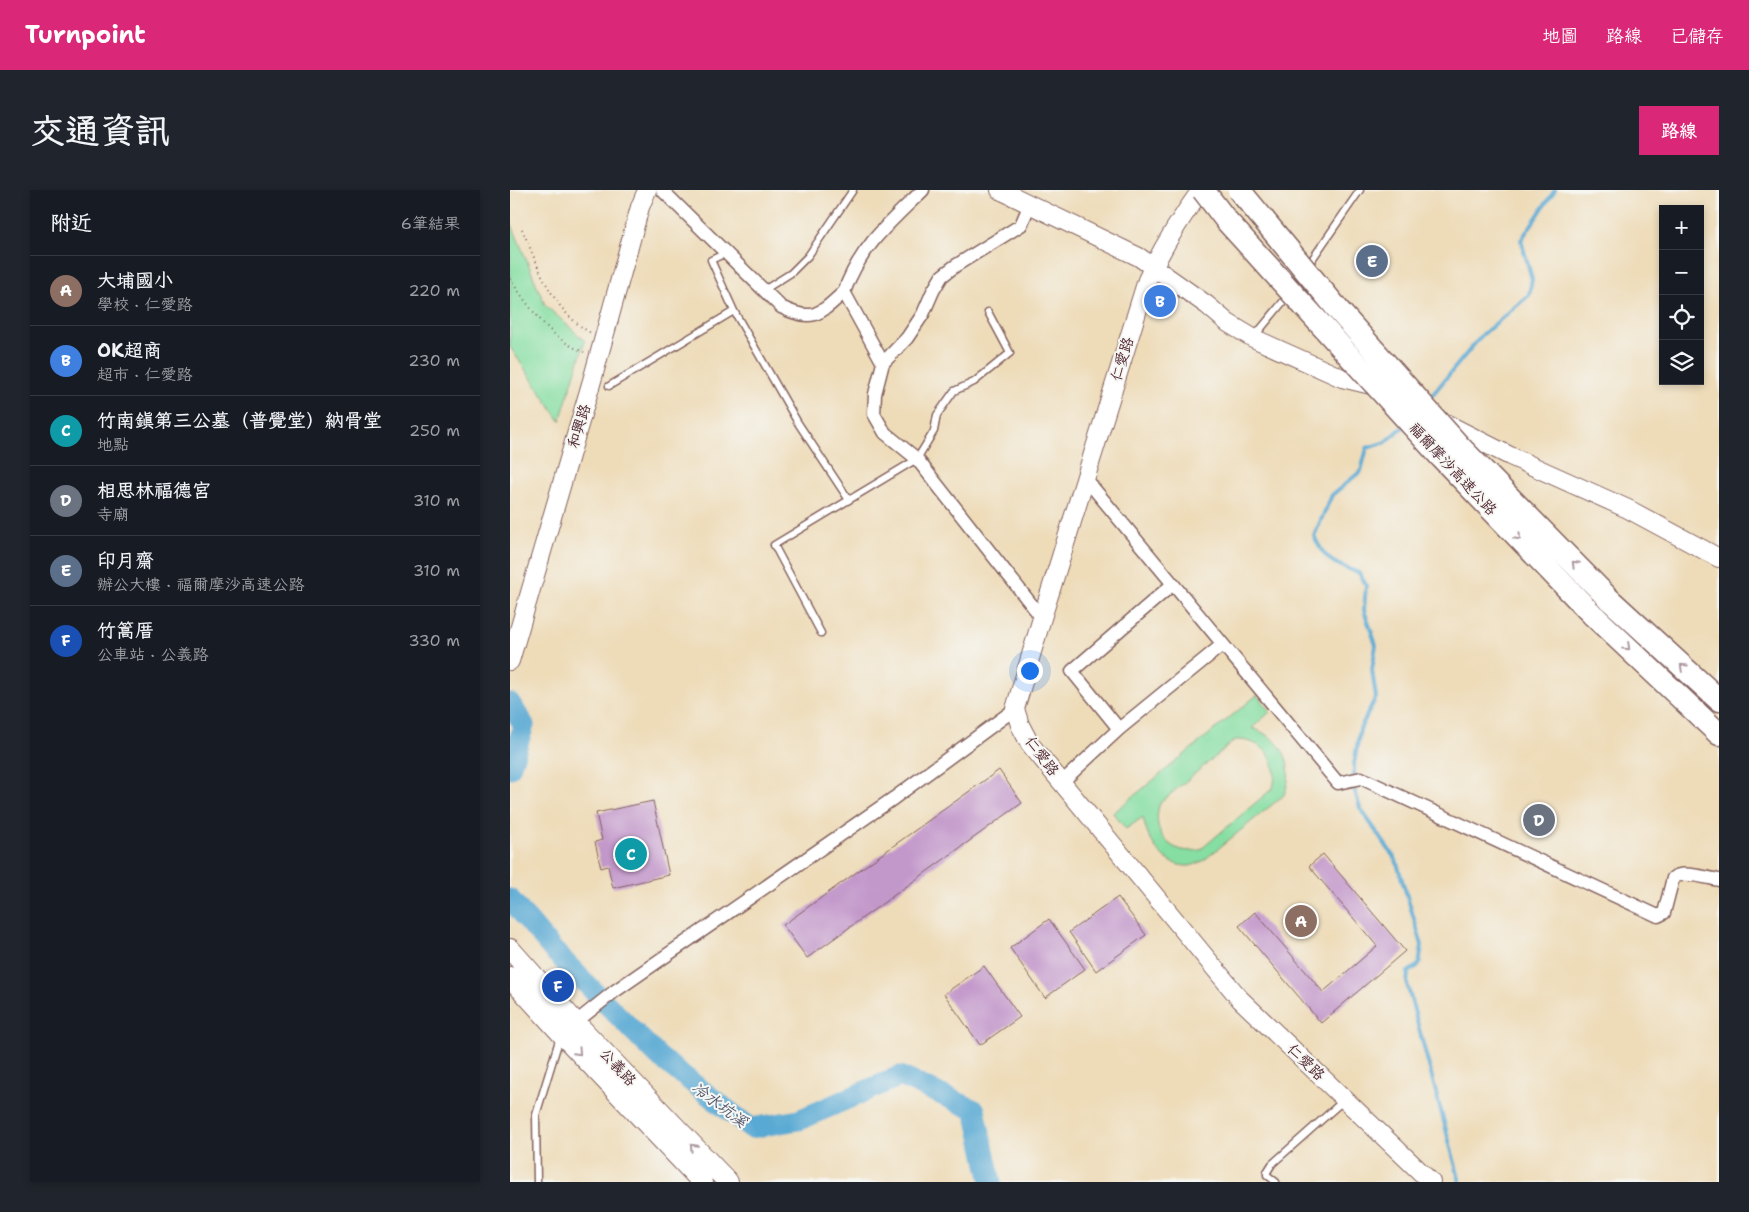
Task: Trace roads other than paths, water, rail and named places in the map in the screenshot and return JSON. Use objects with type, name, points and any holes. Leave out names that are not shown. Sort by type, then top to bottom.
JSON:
[{"type":"highway","name":"福爾摩沙高速公路","points":[[1239,190],[1340,312],[1460,447],[1609,599],[1719,700]]},
{"type":"highway","name":"福爾摩沙高速公路","points":[[1199,194],[1226,220],[1442,458],[1592,614],[1719,734]]},
{"type":"main road","name":"公義路","points":[[510,950],[575,1023],[728,1182]]},
{"type":"main road","name":"公義路","points":[[510,977],[575,1023],[702,1182]]},
{"type":"street","name":"和興路","points":[[510,661],[594,378],[640,207],[647,190]]},
{"type":"street","points":[[662,190],[781,307],[795,314],[810,315],[823,312],[844,292],[852,272],[869,244],[924,190]]},
{"type":"street","points":[[1000,190],[1139,257],[1207,305],[1228,323],[1253,338],[1342,378],[1371,385],[1426,405],[1510,456],[1628,509],[1719,558]]},
{"type":"street","name":"仁愛路","points":[[1199,194],[1179,221],[1147,280],[1015,709],[1020,725],[1030,744],[1240,999],[1431,1182]]},
{"type":"street","points":[[1030,204],[1021,225],[942,276],[923,314],[907,338],[883,363],[875,394],[874,414],[885,433],[917,459],[1042,618]]},
{"type":"street","points":[[844,292],[883,363]]},
{"type":"street","points":[[1085,478],[1338,783],[1361,778],[1658,916],[1664,913],[1673,878],[1676,874],[1719,880]]},
{"type":"street","points":[[1119,729],[1072,671],[1173,584]]},
{"type":"street","points":[[1062,782],[1119,729],[1222,645]]},
{"type":"street","points":[[575,1023],[615,992],[894,798],[1015,709]]},
{"type":"lane","points":[[764,290],[791,273],[808,256],[853,190]]},
{"type":"lane","points":[[1253,338],[1286,298],[1360,190]]},
{"type":"lane","points":[[1215,218],[1260,269]]},
{"type":"lane","points":[[726,253],[711,260],[734,311],[798,423],[849,500]]},
{"type":"lane","points":[[1304,256],[1317,271]]},
{"type":"lane","points":[[1280,290],[1371,385]]},
{"type":"lane","points":[[609,386],[734,311]]},
{"type":"lane","points":[[821,633],[774,545],[917,459],[934,431],[937,415],[954,391],[974,382],[1010,353],[988,312]]},
{"type":"lane","points":[[537,1182],[536,1116],[575,1023]]},
{"type":"lane","points":[[1276,1182],[1267,1175],[1272,1164],[1345,1099]]},
{"type":"waterway","points":[[1428,400],[1482,335],[1529,295],[1532,279],[1521,240],[1555,190]]},
{"type":"waterway","points":[[1403,427],[1386,442],[1367,448],[1361,471],[1332,495],[1314,536],[1327,557],[1337,564],[1359,573],[1366,585],[1364,610],[1376,645],[1372,670],[1376,697],[1360,729],[1354,764],[1354,788],[1360,808],[1396,860],[1422,945],[1419,965],[1408,972],[1407,984],[1460,1182]]},
{"type":"waterway","name":"冷水坑溪","points":[[510,703],[524,725],[510,768]]},
{"type":"waterway","name":"冷水坑溪","points":[[510,899],[552,949],[659,1057],[751,1128],[799,1120],[900,1076],[975,1110],[991,1182]]},
{"type":"place","name":"印月齋","points":[[1372,261]]},
{"type":"place","name":"OK超商","points":[[1160,301]]},
{"type":"place","name":"相思林福德宮","points":[[1539,820]]},
{"type":"place","name":"竹南鎮第三公墓（普覺堂）納骨堂","points":[[631,854]]},
{"type":"place","name":"大埔國小","points":[[1301,921]]},
{"type":"place","name":"竹篙厝","points":[[558,986]]}]
